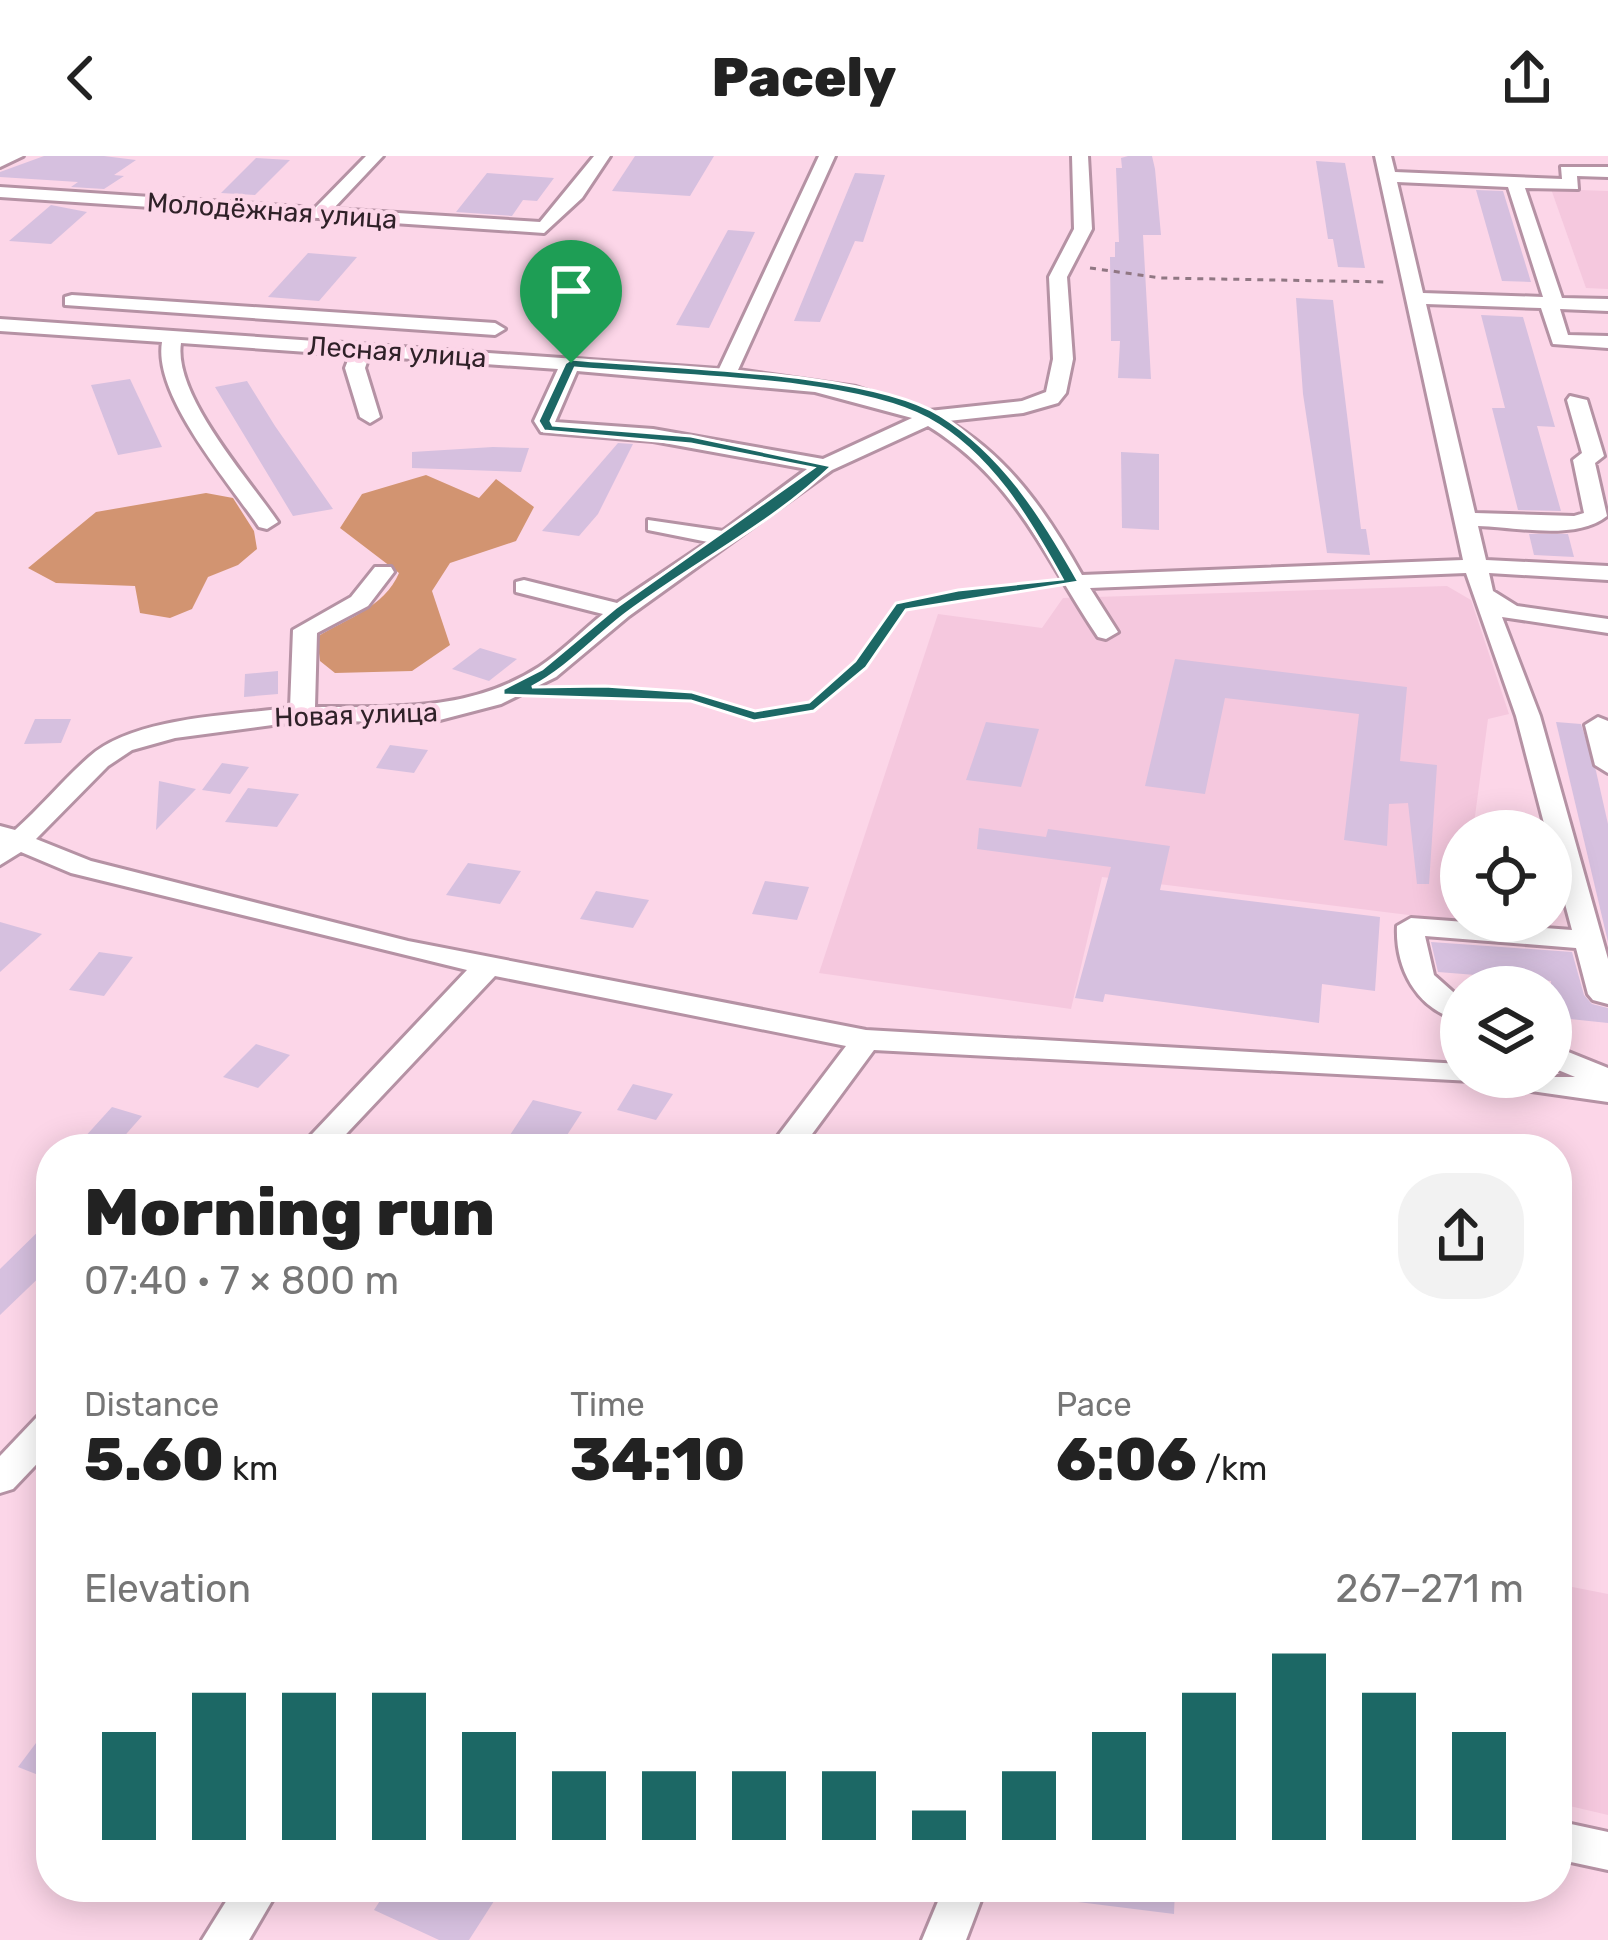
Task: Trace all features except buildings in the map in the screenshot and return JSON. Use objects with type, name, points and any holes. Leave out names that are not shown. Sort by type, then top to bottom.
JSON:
[{"type":"street","points":[[0,162],[15,156]]},
{"type":"street","points":[[318,214],[375,156]]},
{"type":"street","name":"Молодёжная улица","points":[[0,192],[544,228],[602,156]]},
{"type":"street","points":[[726,375],[827,156]]},
{"type":"street","points":[[933,416],[1023,407],[1056,393],[1063,359],[1058,277],[1084,229],[1080,156]]},
{"type":"street","points":[[1474,156],[1481,181]]},
{"type":"street","points":[[1606,995],[1528,716],[1482,594],[1385,166],[1481,181],[1572,184],[1567,171],[1608,172]]},
{"type":"street","points":[[1515,182],[1560,340],[1608,342]]},
{"type":"street","points":[[1415,291],[1608,305]]},
{"type":"street","points":[[72,301],[495,329]]},
{"type":"street","points":[[173,308],[161,338],[179,392],[267,522]]},
{"type":"street","name":"Лесная улица","points":[[0,325],[726,375],[886,399],[933,416]]},
{"type":"street","points":[[362,349],[355,368],[370,417]]},
{"type":"street","points":[[571,363],[544,421],[548,428],[691,440],[825,466]]},
{"type":"street","points":[[1467,520],[1576,523],[1595,516],[1596,460],[1577,400]]},
{"type":"street","points":[[933,416],[976,450],[1029,506],[1106,632]]},
{"type":"street","name":"Новая улица","points":[[7,844],[99,761],[123,746],[172,730],[302,714],[432,715],[509,692],[547,673],[621,611],[825,466],[933,416]]},
{"type":"street","points":[[656,525],[724,538]]},
{"type":"street","points":[[1072,582],[1477,566],[1608,573]]},
{"type":"street","points":[[302,714],[305,631],[323,619],[357,608],[374,591],[383,572]]},
{"type":"street","points":[[524,587],[621,611]]},
{"type":"street","points":[[1482,594],[1510,611],[1608,626]]},
{"type":"street","points":[[1598,725],[1608,765]]},
{"type":"street","points":[[7,844],[81,867],[485,968],[866,1040],[1440,1073]]},
{"type":"street","points":[[1440,999],[1408,957],[1411,926],[1588,940]]},
{"type":"street","points":[[328,1134],[485,968]]},
{"type":"street","points":[[795,1134],[866,1040]]},
{"type":"street","points":[[1572,1064],[1608,1080]]},
{"type":"street","points":[[1572,1087],[1608,1092]]},
{"type":"street","points":[[0,1479],[36,1442]]},
{"type":"street","points":[[1572,1844],[1608,1852]]},
{"type":"street","points":[[224,1940],[249,1902]]},
{"type":"street","points":[[944,1940],[958,1902]]},
{"type":"path","points":[[1064,264],[1161,278],[1415,291]]},
{"type":"path","points":[[509,692],[605,690],[692,697],[754,716],[814,706],[860,664],[901,607],[958,595],[1072,582]]},
{"type":"shaded area","points":[[1551,189],[1608,191],[1608,289],[1586,288]]},
{"type":"shaded area","points":[[426,475],[479,498],[496,479],[534,507],[516,541],[450,563],[432,591],[450,645],[412,671],[335,673],[320,661],[317,637],[374,604],[399,573],[340,528],[362,494]]},
{"type":"shaded area","points":[[206,493],[233,498],[254,531],[257,549],[238,565],[208,577],[192,609],[170,618],[140,613],[135,586],[56,583],[28,568],[96,512]]},
{"type":"shaded area","points":[[1447,586],[1471,600],[1509,714],[1488,719],[1476,810],[1440,810],[1440,919],[1102,877],[1071,1009],[819,973],[938,614],[1042,628],[1063,598]]},
{"type":"shaded area","points":[[1572,1587],[1608,1594],[1608,1815],[1572,1807]]},
{"type":"route","points":[[571,363],[819,386],[886,399],[933,416],[976,450],[1029,506],[1072,582],[958,595],[901,607],[860,664],[814,706],[754,716],[692,697],[605,690],[509,692],[547,673],[621,611],[825,466],[691,440],[548,428],[544,421],[571,363]]}]
